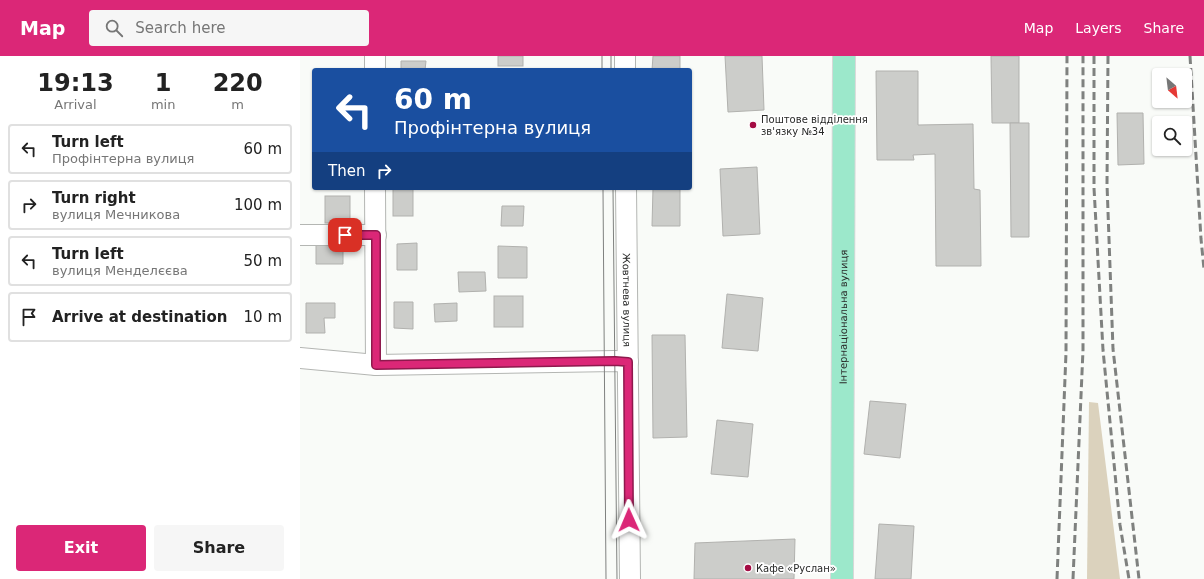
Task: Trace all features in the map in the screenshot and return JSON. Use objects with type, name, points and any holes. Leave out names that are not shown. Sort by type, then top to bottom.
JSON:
[{"type":"main road","name":"Інтернаціональна вулиця","points":[[842,579],[844,56]]},
{"type":"street","points":[[375,56],[375,68]]},
{"type":"street","points":[[625,56],[625,68]]},
{"type":"street","points":[[375,190],[376,365]]},
{"type":"street","name":"Жовтнева вулиця","points":[[626,190],[630,579]]},
{"type":"street","points":[[300,235],[376,235]]},
{"type":"street","points":[[300,358],[376,365],[628,362]]},
{"type":"shaded area","points":[[1089,402],[1098,403],[1120,579],[1087,579]]},
{"type":"building","points":[[498,56],[523,56],[523,66],[498,66]]},
{"type":"building","points":[[653,56],[680,56],[680,68],[652,68]]},
{"type":"building","points":[[725,56],[762,56],[764,110],[728,112]]},
{"type":"building","points":[[991,56],[1019,56],[1019,123],[992,123]]},
{"type":"building","points":[[401,61],[426,61],[425,68],[401,68]]},
{"type":"building","points":[[876,71],[918,71],[918,125],[973,124],[974,189],[980,190],[981,266],[936,266],[935,154],[913,155],[914,160],[877,160]]},
{"type":"building","points":[[1117,113],[1143,113],[1144,164],[1118,165]]},
{"type":"building","points":[[1010,123],[1029,123],[1029,237],[1011,237]]},
{"type":"building","points":[[757,167],[760,234],[723,236],[720,169]]},
{"type":"building","points":[[393,190],[413,190],[413,216],[393,216]]},
{"type":"building","points":[[653,190],[680,190],[680,226],[652,226]]},
{"type":"building","points":[[325,196],[350,196],[350,223],[325,223]]},
{"type":"building","points":[[502,206],[524,206],[523,226],[501,226]]},
{"type":"building","points":[[316,243],[343,244],[343,264],[316,264]]},
{"type":"building","points":[[417,243],[417,270],[397,270],[397,244]]},
{"type":"building","points":[[498,246],[527,247],[527,278],[498,278]]},
{"type":"building","points":[[458,272],[485,272],[486,291],[459,292]]},
{"type":"building","points":[[727,294],[763,298],[758,351],[722,348]]},
{"type":"building","points":[[494,296],[523,296],[523,327],[494,327]]},
{"type":"building","points":[[394,302],[413,302],[413,329],[394,328]]},
{"type":"building","points":[[306,303],[335,303],[335,318],[324,318],[325,333],[306,333]]},
{"type":"building","points":[[457,303],[457,321],[435,322],[434,304]]},
{"type":"building","points":[[652,335],[685,335],[687,437],[653,438]]},
{"type":"building","points":[[870,401],[906,404],[900,458],[864,454]]},
{"type":"building","points":[[717,420],[753,424],[748,477],[711,474]]},
{"type":"building","points":[[879,524],[914,526],[911,579],[875,579]]},
{"type":"building","points":[[795,539],[794,579],[694,579],[695,543]]},
{"type":"tram line","points":[[602,56],[602,68]]},
{"type":"tram line","points":[[611,56],[611,68]]},
{"type":"tram line","points":[[603,190],[606,579]]},
{"type":"tram line","points":[[613,190],[617,579]]},
{"type":"railway","points":[[1057,579],[1066,353],[1067,56]]},
{"type":"railway","points":[[1073,579],[1083,350],[1083,56]]},
{"type":"railway","points":[[1094,56],[1094,188],[1103,350],[1120,525],[1129,579]]},
{"type":"railway","points":[[1108,56],[1107,184],[1113,349],[1139,579]]},
{"type":"railway","points":[[1190,56],[1204,269]]},
{"type":"place","name":"Поштове відділення зв'язку №34","points":[[753,125]]},
{"type":"place","name":"Кафе «Руслан»","points":[[748,568]]},
{"type":"route","points":[[345,235],[376,235],[376,365],[628,362],[629,520]]}]
